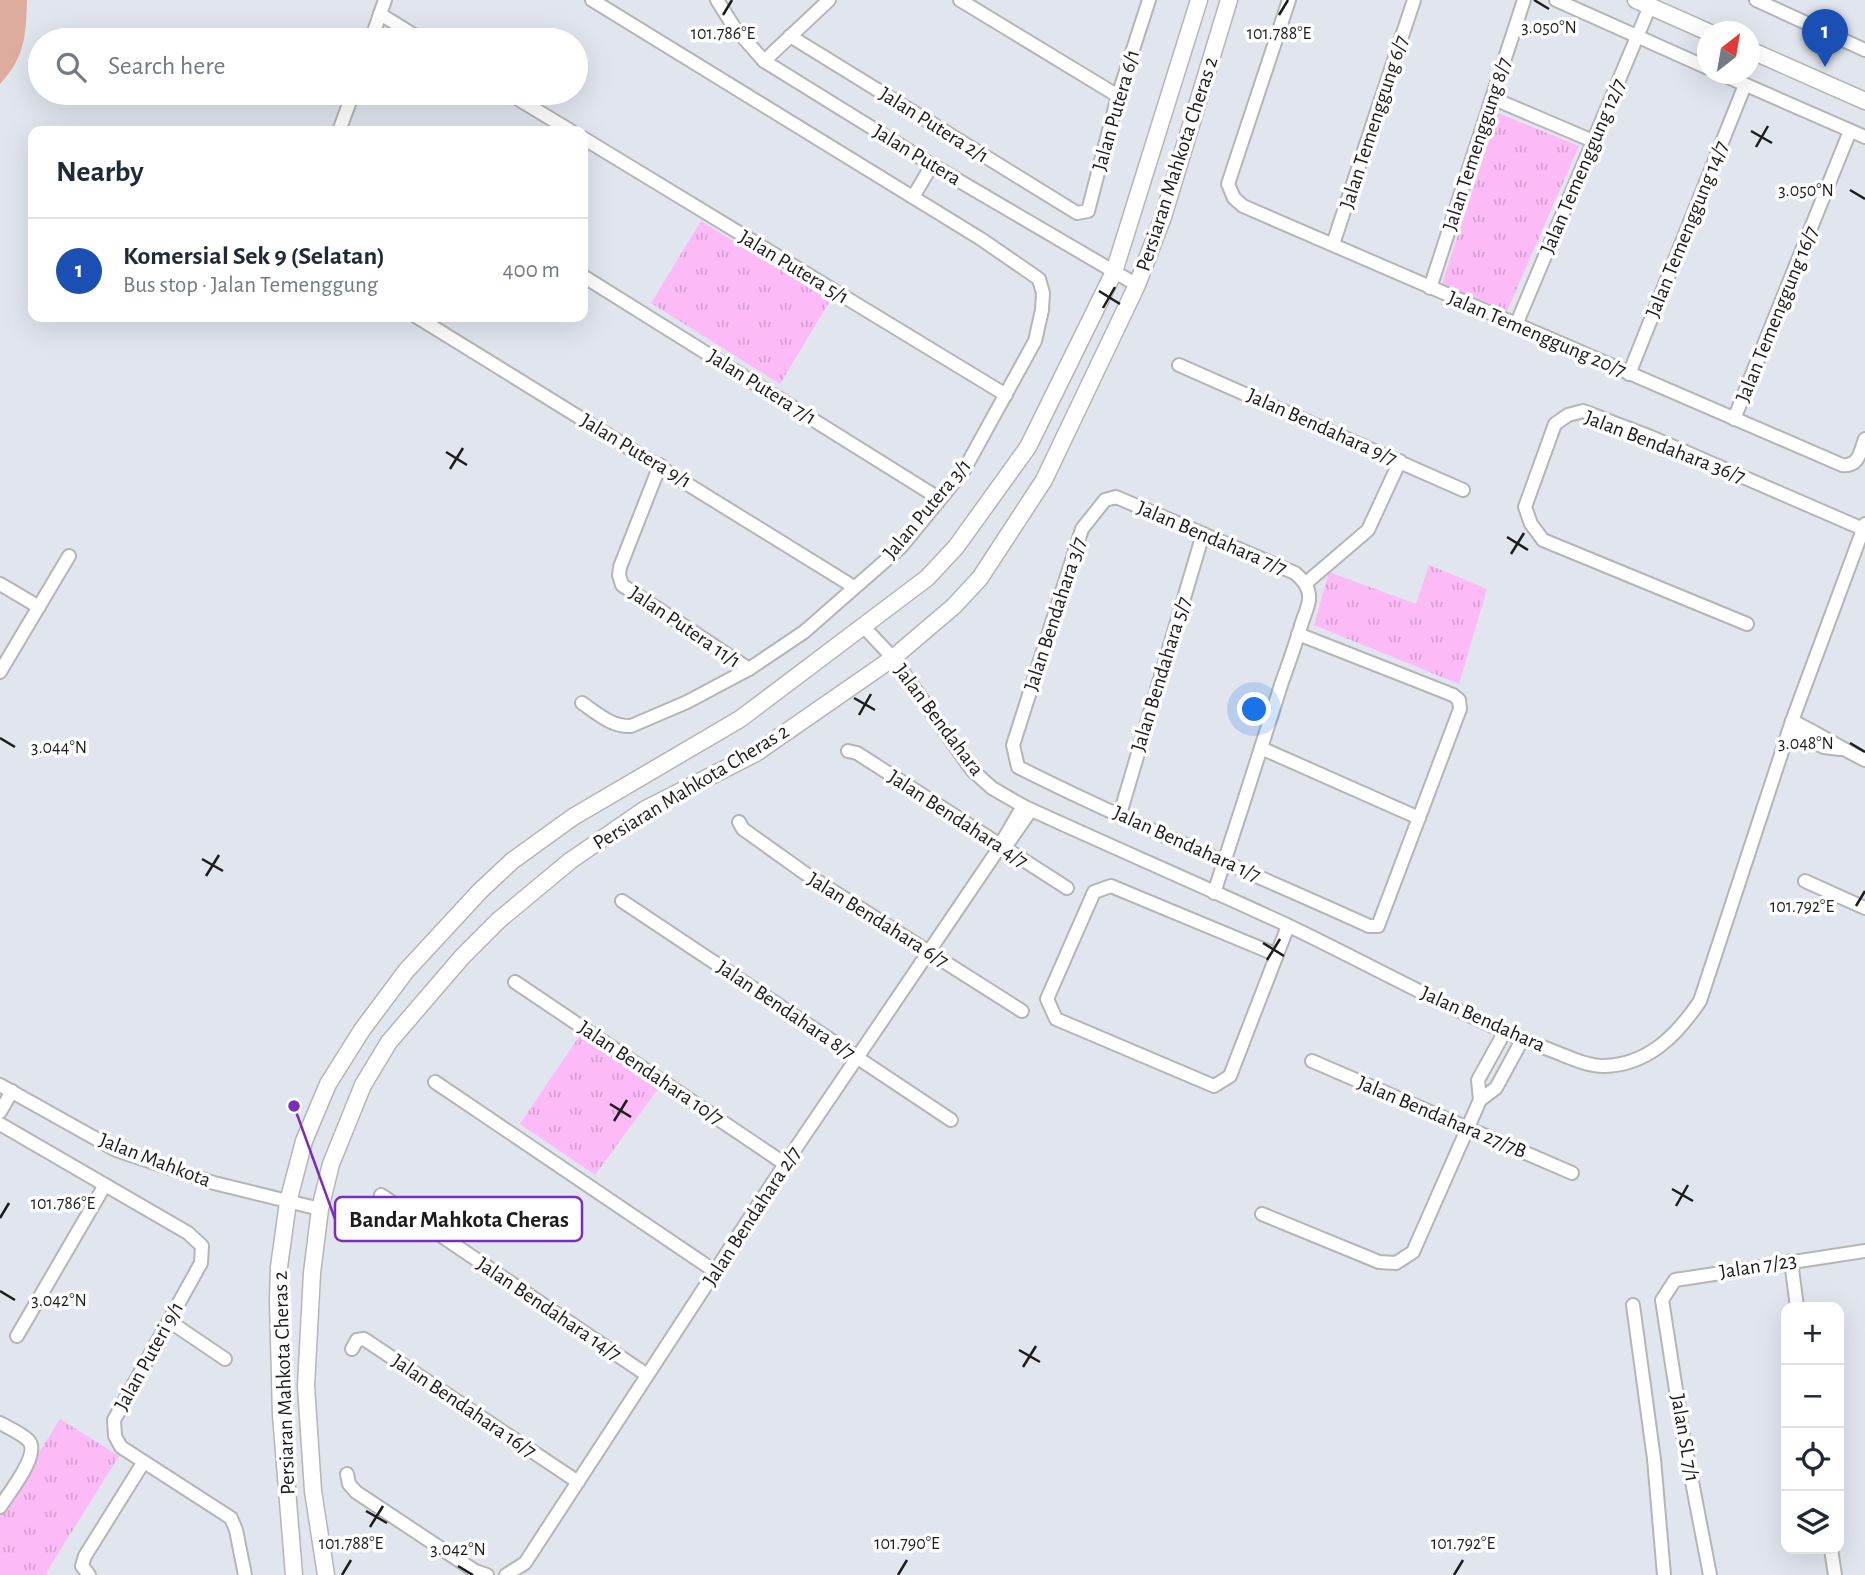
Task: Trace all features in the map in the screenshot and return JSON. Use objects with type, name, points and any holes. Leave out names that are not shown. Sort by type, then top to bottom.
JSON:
[{"type":"street","points":[[375,28],[385,0]]},
{"type":"street","name":"Jalan Putera 3/1","points":[[582,703],[614,725],[631,726],[687,702],[749,669],[804,632],[901,547],[964,470],[1006,396],[1035,341],[1043,293],[1039,279],[981,239],[592,0]]},
{"type":"street","name":"Jalan Putera","points":[[717,0],[734,27],[764,61],[1137,285]]},
{"type":"street","points":[[764,61],[829,0]]},
{"type":"street","points":[[960,0],[1118,96]]},
{"type":"street","name":"Jalan Putera 6/1","points":[[1077,213],[1088,211],[1118,96],[1149,0]]},
{"type":"street","name":"Persiaran Mahkota Cheras 2","points":[[294,1575],[281,1415],[278,1301],[288,1202],[304,1141],[328,1084],[362,1030],[406,971],[480,891],[512,861],[573,817],[740,719],[927,578],[956,547],[1028,447],[1114,272],[1199,0]]},
{"type":"street","name":"Persiaran Mahkota Cheras 2","points":[[326,1575],[313,1491],[306,1386],[312,1273],[320,1209],[341,1135],[363,1085],[389,1042],[462,957],[499,920],[570,861],[645,810],[756,753],[893,658],[954,606],[980,578],[1044,480],[1137,285],[1163,217],[1229,0]]},
{"type":"street","name":"Jalan Temenggung 20/7","points":[[1289,0],[1228,184],[1234,198],[1243,206],[1842,466],[1856,463],[1865,439]]},
{"type":"street","name":"Jalan Temenggung 6/7","points":[[1333,244],[1414,0]]},
{"type":"street","name":"Jalan Temenggung 8/7","points":[[1430,288],[1524,0]]},
{"type":"street","points":[[1556,0],[1697,63]]},
{"type":"street","points":[[1756,0],[1865,50]]},
{"type":"street","points":[[1643,3],[1697,27]]},
{"type":"street","name":"Jalan Temenggung 12/7","points":[[1516,325],[1637,36],[1643,3]]},
{"type":"street","points":[[380,14],[403,28]]},
{"type":"street","name":"Jalan Putera 2/1","points":[[790,36],[1077,213]]},
{"type":"street","points":[[1760,55],[1865,101]]},
{"type":"street","points":[[1745,85],[1865,137]]},
{"type":"street","name":"Jalan Temenggung 14/7","points":[[1629,374],[1745,85]]},
{"type":"street","points":[[1492,98],[1593,141]]},
{"type":"street","points":[[344,126],[350,105]]},
{"type":"street","points":[[528,105],[563,126]]},
{"type":"street","name":"Jalan Temenggung 16/7","points":[[1734,419],[1850,131]]},
{"type":"street","name":"Jalan Putera 5/1","points":[[588,141],[1006,396]]},
{"type":"street","points":[[913,197],[932,164]]},
{"type":"street","name":"Jalan Putera 7/1","points":[[588,279],[940,499]]},
{"type":"street","name":"Jalan Putera 9/1","points":[[425,322],[854,587]]},
{"type":"street","name":"Jalan Bendahara 9/7","points":[[1180,365],[1463,490]]},
{"type":"street","name":"Jalan Bendahara 36/7","points":[[1747,624],[1543,540],[1531,524],[1525,507],[1555,424],[1568,415],[1583,411],[1864,526]]},
{"type":"street","name":"Jalan Bendahara 7/7","points":[[1306,583],[1368,530],[1400,461]]},
{"type":"street","name":"Jalan Putera 11/1","points":[[660,465],[620,567],[622,585],[749,669]]},
{"type":"street","name":"Jalan Bendahara 7/7","points":[[1116,496],[1295,573],[1306,583],[1309,600],[1214,893]]},
{"type":"street","name":"Jalan Bendahara 3/7","points":[[1013,745],[1082,529],[1105,500],[1116,496]]},
{"type":"street","name":"Jalan Bendahara","points":[[863,626],[893,658],[972,770],[992,788],[1027,808],[1288,926],[1504,1032],[1577,1061],[1601,1066],[1636,1061],[1654,1050],[1687,1020],[1700,1000],[1791,726],[1864,526]]},
{"type":"street","name":"Jalan Bendahara 5/7","points":[[1120,814],[1203,534]]},
{"type":"street","points":[[0,672],[69,556]]},
{"type":"street","points":[[0,584],[39,607]]},
{"type":"street","points":[[1261,748],[1419,818],[1460,709],[1459,700],[1453,695],[1298,634]]},
{"type":"street","points":[[1791,726],[1824,747],[1841,749],[1865,760]]},
{"type":"street","name":"Jalan Bendahara 1/7","points":[[1013,745],[1018,767],[1370,926],[1378,926],[1419,818]]},
{"type":"street","name":"Jalan Bendahara 4/7","points":[[848,751],[857,753],[999,850],[1067,888]]},
{"type":"street","name":"Jalan Bendahara 2/7","points":[[506,1575],[524,1563],[785,1164],[1027,808]]},
{"type":"street","name":"Jalan Bendahara 6/7","points":[[739,822],[743,830],[806,874],[1022,1011]]},
{"type":"street","points":[[1805,881],[1865,908]]},
{"type":"street","points":[[1277,955],[1111,886],[1094,892],[1047,999],[1056,1019],[1213,1086],[1230,1076],[1277,955],[1288,926]]},
{"type":"street","name":"Jalan Bendahara 8/7","points":[[622,901],[951,1120]]},
{"type":"street","name":"Jalan Bendahara 10/7","points":[[516,982],[785,1164]]},
{"type":"street","points":[[1262,1214],[1379,1262],[1396,1263],[1413,1252],[1480,1100],[1478,1080],[1504,1032]]},
{"type":"street","points":[[1480,1100],[1496,1088],[1522,1040]]},
{"type":"street","name":"Jalan Bendahara 27/7B","points":[[1312,1061],[1572,1172]]},
{"type":"street","points":[[435,1082],[716,1272]]},
{"type":"street","points":[[0,1112],[4,1089]]},
{"type":"street","name":"Jalan Mahkota","points":[[4,1089],[116,1150],[214,1183],[320,1209]]},
{"type":"street","points":[[0,1124],[105,1185],[17,1336]]},
{"type":"street","name":"Jalan Puteri 9/1","points":[[105,1185],[188,1233],[202,1246],[201,1263],[114,1420],[115,1436],[121,1447],[143,1463],[230,1518],[236,1530],[245,1575]]},
{"type":"street","name":"Jalan Bendahara 14/7","points":[[381,1195],[647,1375]]},
{"type":"street","name":"Jalan 7/23","points":[[1662,1300],[1675,1280],[1865,1251]]},
{"type":"street","points":[[1791,1261],[1796,1302]]},
{"type":"street","name":"Jalan SL 7/1","points":[[1662,1300],[1683,1435],[1710,1575]]},
{"type":"street","points":[[1633,1305],[1654,1459],[1664,1575]]},
{"type":"street","points":[[169,1321],[225,1359]]},
{"type":"street","name":"Jalan Bendahara 16/7","points":[[352,1349],[356,1340],[364,1339],[578,1482]]},
{"type":"street","points":[[0,1423],[29,1441],[33,1448],[31,1458],[0,1507]]},
{"type":"street","points":[[89,1575],[82,1566],[85,1556],[143,1463]]},
{"type":"street","points":[[347,1474],[349,1484],[356,1492],[475,1571],[487,1575]]},
{"type":"street","points":[[1832,1554],[1835,1575]]},
{"type":"green space","points":[[1498,113],[1579,146],[1507,311],[1442,284]]},
{"type":"green space","points":[[701,221],[830,301],[780,384],[651,303]]},
{"type":"green space","points":[[1429,565],[1487,589],[1459,684],[1314,625],[1329,572],[1416,604]]},
{"type":"green space","points":[[580,1035],[658,1089],[595,1175],[520,1124]]},
{"type":"green space","points":[[60,1419],[119,1456],[46,1573],[48,1575],[0,1575],[0,1516]]},
{"type":"shaded area","points":[[0,0],[27,0],[26,24],[19,55],[0,84]]},
{"type":"place","name":"Komersial Sek 9 (Selatan)","points":[[1825,67]]},
{"type":"place","name":"Bandar Mahkota Cheras","points":[[294,1106]]}]
